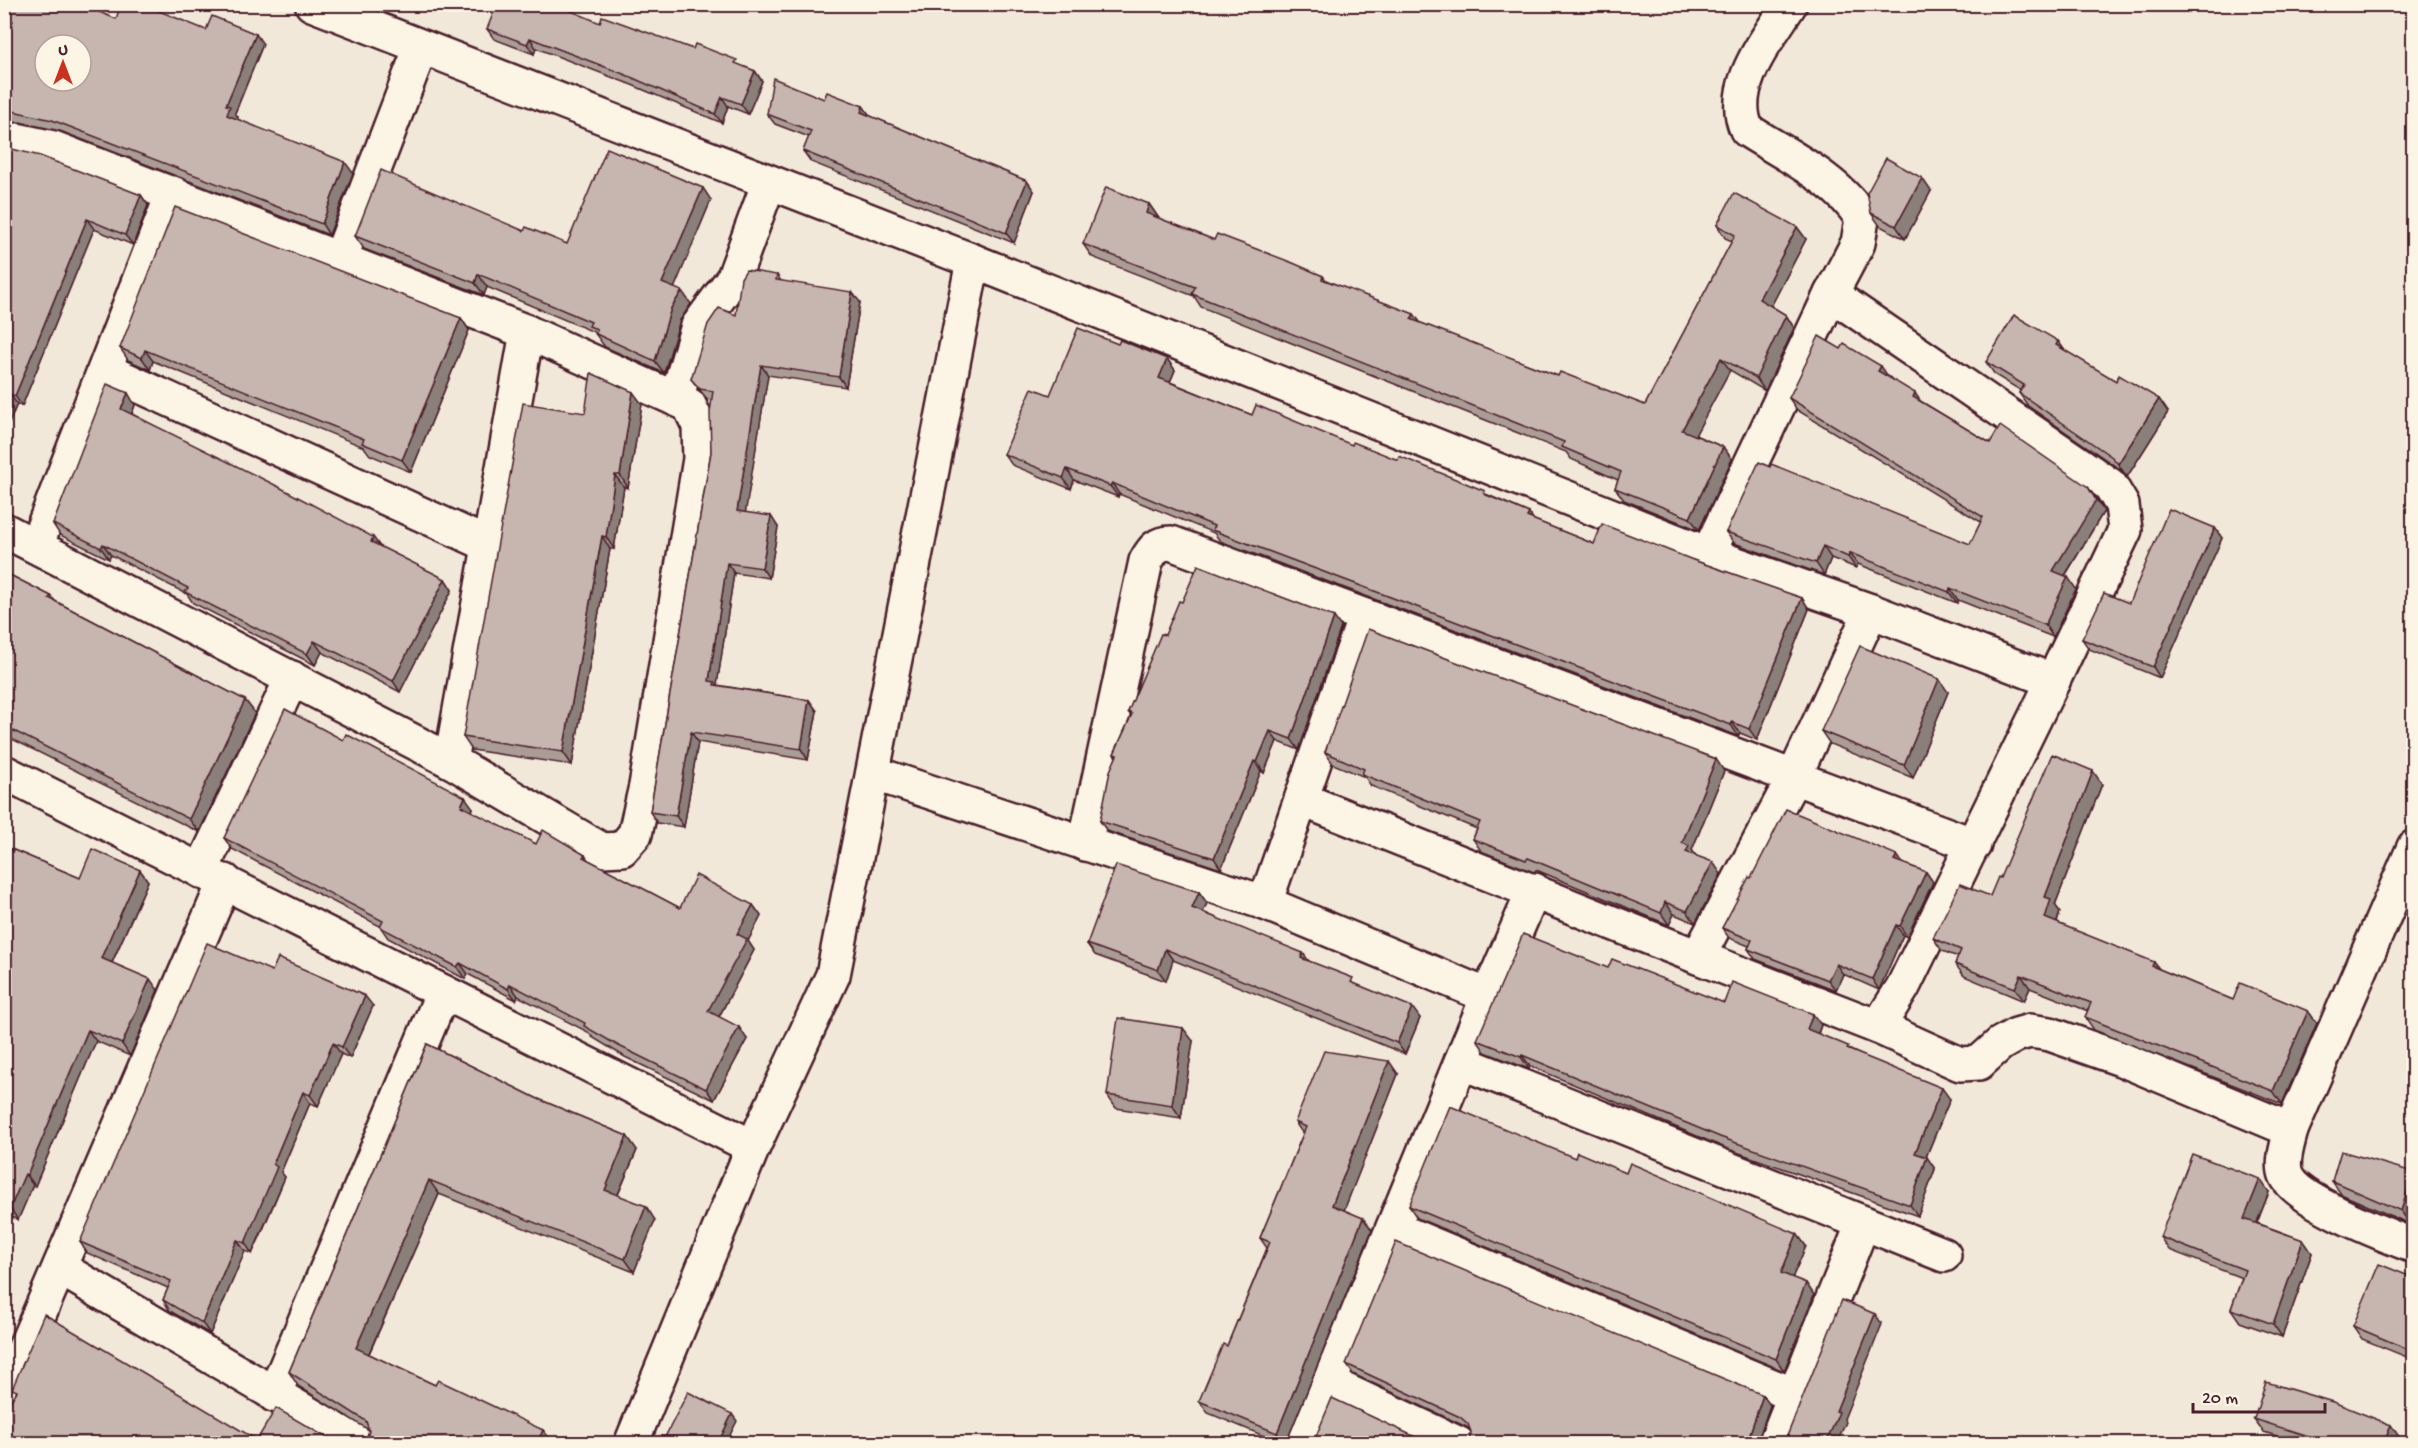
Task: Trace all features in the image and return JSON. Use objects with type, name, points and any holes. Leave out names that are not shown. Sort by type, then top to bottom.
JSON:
[{"type":"street","points":[[312,4],[973,261],[1708,554],[1871,610],[2053,681]]},
{"type":"street","points":[[1708,554],[1831,294],[1858,243],[1862,219],[1853,204],[1836,188],[1747,130],[1742,119],[1742,95],[1754,60],[1790,4]]},
{"type":"street","points":[[340,259],[421,47]]},
{"type":"street","points":[[4,147],[16,140],[53,148],[527,332],[690,405],[699,426],[700,459],[651,760],[635,834],[622,849],[602,850],[452,761],[4,530]]},
{"type":"street","points":[[676,399],[698,326],[734,277],[769,183]]},
{"type":"street","points":[[36,546],[173,194]]},
{"type":"street","points":[[632,1443],[753,1147],[833,975],[973,261]]},
{"type":"street","points":[[1831,294],[2110,485],[2122,505],[2125,530],[1974,845],[1903,987],[1878,1027]]},
{"type":"street","points":[[452,761],[527,332]]},
{"type":"street","points":[[105,370],[489,545]]},
{"type":"street","points":[[1085,844],[1146,561],[1152,549],[1160,543],[1171,543],[1974,845]]},
{"type":"street","points":[[1698,957],[1793,778],[1871,610]]},
{"type":"street","points":[[1265,903],[1303,800],[1365,616]]},
{"type":"street","points":[[4,1396],[60,1268],[292,678]]},
{"type":"street","points":[[873,773],[1265,903],[1488,996]]},
{"type":"street","points":[[6,779],[213,876],[753,1147]]},
{"type":"street","points":[[1303,800],[1878,1027],[1960,1064],[1979,1063],[2000,1044],[2016,1035],[2030,1031],[2050,1034],[2121,1059],[2291,1130]]},
{"type":"street","points":[[2414,847],[2291,1130],[2284,1164],[2285,1174],[2291,1186],[2313,1201],[2414,1246]]},
{"type":"street","points":[[1304,1443],[1534,890]]},
{"type":"street","points":[[274,1395],[443,992]]},
{"type":"street","points":[[1461,1062],[1944,1255]]},
{"type":"street","points":[[1774,1443],[1863,1223]]},
{"type":"street","points":[[1393,1228],[1794,1395]]},
{"type":"street","points":[[60,1268],[274,1395],[360,1443]]},
{"type":"street","points":[[1329,1383],[1459,1443]]},
{"type":"building","points":[[4,4],[80,4],[116,19],[121,4],[142,4],[206,30],[212,16],[256,34],[226,105],[230,106],[227,115],[345,162],[322,224],[52,120],[13,111],[4,112],[10,94],[4,92],[4,42],[13,21],[4,18]]},
{"type":"building","points":[[497,4],[555,4],[600,23],[602,16],[693,49],[695,44],[737,60],[735,63],[755,71],[741,104],[722,97],[715,114],[626,75],[530,38],[527,44],[487,29]]},
{"type":"building","points":[[773,78],[824,99],[827,92],[863,106],[861,112],[1027,181],[1006,233],[803,151],[811,131],[767,114]]},
{"type":"building","points":[[607,148],[703,188],[662,283],[682,291],[671,308],[655,361],[596,334],[597,329],[589,326],[591,322],[478,274],[475,283],[355,236],[381,170],[524,231],[526,227],[567,244]]},
{"type":"building","points":[[12,149],[40,156],[141,195],[125,235],[87,219],[15,396],[10,394],[4,407],[4,152]]},
{"type":"building","points":[[1886,158],[1922,178],[1896,226],[1871,213],[1867,193]]},
{"type":"building","points":[[1106,187],[1149,204],[1146,213],[1214,240],[1217,234],[1293,263],[1323,276],[1322,279],[1414,314],[1411,319],[1558,376],[1560,372],[1645,405],[1735,235],[1717,225],[1734,193],[1797,227],[1759,299],[1786,315],[1756,378],[1721,358],[1682,430],[1723,447],[1690,518],[1615,488],[1621,472],[1562,447],[1564,442],[1192,294],[1195,287],[1083,244]]},
{"type":"building","points":[[175,207],[461,318],[402,460],[362,443],[364,439],[145,350],[142,358],[120,348]]},
{"type":"building","points":[[746,270],[777,275],[776,280],[852,292],[839,377],[761,365],[737,511],[771,516],[762,568],[727,563],[709,681],[715,682],[714,685],[809,700],[801,749],[691,732],[676,816],[650,812],[711,452],[710,412],[713,391],[700,389],[691,379],[708,324],[719,308],[736,315],[741,278]]},
{"type":"building","points":[[2014,315],[2058,341],[2056,345],[2116,381],[2119,375],[2159,399],[2118,464],[2112,457],[2019,393],[2024,385],[1986,362]]},
{"type":"building","points":[[1078,328],[1118,344],[1120,340],[1167,359],[1159,378],[1252,415],[1256,405],[1352,445],[1353,442],[1398,460],[1399,456],[1485,491],[1484,494],[1529,513],[1527,517],[1594,544],[1602,524],[1693,560],[1802,598],[1749,729],[1732,722],[1731,725],[1212,530],[1214,526],[1112,483],[1110,486],[1067,469],[1063,478],[1004,454],[1032,388],[1050,395]]},
{"type":"building","points":[[1819,336],[1841,349],[1844,344],[1881,366],[1878,371],[1915,393],[1913,397],[1990,443],[2000,426],[2088,487],[2096,500],[2053,571],[2068,577],[2045,625],[1950,588],[1949,592],[1850,553],[1848,557],[1823,546],[1816,563],[1726,532],[1759,462],[1770,467],[1771,464],[1970,544],[1983,517],[1789,398]]},
{"type":"building","points":[[591,373],[633,392],[620,475],[615,475],[606,537],[602,536],[563,752],[463,737],[523,403],[585,413]]},
{"type":"building","points":[[107,384],[128,393],[121,409],[279,487],[373,537],[371,542],[445,579],[393,681],[314,641],[307,654],[185,592],[188,588],[103,544],[101,548],[53,524]]},
{"type":"building","points":[[2169,509],[2215,528],[2153,667],[2082,639],[2104,593],[2129,603]]},
{"type":"building","points":[[1198,565],[1334,617],[1291,739],[1270,731],[1257,762],[1254,761],[1214,858],[1100,821],[1110,771],[1117,755],[1114,754],[1132,714],[1128,712],[1161,634],[1165,635],[1179,601],[1182,602]]},
{"type":"building","points":[[4,572],[51,596],[49,598],[245,700],[189,819],[4,726]]},
{"type":"building","points":[[1368,629],[1716,759],[1682,843],[1689,846],[1686,852],[1713,862],[1687,911],[1665,902],[1661,913],[1528,858],[1526,860],[1473,839],[1480,822],[1362,774],[1364,769],[1325,752]]},
{"type":"building","points":[[1860,646],[1939,679],[1904,765],[1821,731]]},
{"type":"building","points":[[285,709],[343,740],[346,734],[465,797],[461,806],[536,844],[543,830],[585,855],[583,857],[680,908],[696,875],[753,905],[737,934],[747,939],[708,1011],[739,1027],[706,1089],[617,1045],[584,1026],[585,1023],[510,984],[508,989],[460,963],[457,967],[380,927],[383,921],[224,838]]},
{"type":"building","points":[[2052,754],[2093,771],[2045,897],[2051,899],[2045,918],[2154,962],[2152,966],[2233,1000],[2240,983],[2308,1011],[2273,1091],[2085,1017],[2091,1003],[2021,975],[2015,988],[1955,964],[1961,950],[1933,938],[1960,884],[1990,896],[1998,877],[2000,878]]},
{"type":"building","points":[[1786,809],[1897,855],[1894,860],[1926,872],[1900,926],[1896,925],[1872,979],[1836,964],[1828,980],[1748,949],[1752,940],[1722,928],[1749,877],[1751,878]]},
{"type":"building","points":[[4,846],[80,878],[92,849],[140,870],[101,958],[150,979],[122,1044],[88,1030],[27,1175],[25,1174],[10,1208],[4,1206]]},
{"type":"building","points":[[1116,865],[1199,892],[1192,908],[1303,953],[1301,958],[1353,978],[1351,982],[1412,1007],[1397,1043],[1165,949],[1158,970],[1087,944]]},
{"type":"building","points":[[1523,934],[1608,968],[1612,959],[1724,1003],[1732,982],[1813,1014],[1807,1029],[1848,1046],[1847,1049],[1942,1088],[1915,1153],[1927,1157],[1910,1205],[1720,1137],[1522,1055],[1521,1057],[1477,1040]]},
{"type":"building","points":[[207,943],[272,971],[278,958],[365,996],[342,1047],[333,1043],[310,1095],[303,1092],[273,1164],[277,1167],[245,1243],[237,1240],[202,1323],[163,1300],[171,1281],[80,1242]]},
{"type":"building","points":[[1118,1018],[1183,1028],[1172,1105],[1107,1095]]},
{"type":"building","points":[[427,1044],[536,1098],[627,1136],[605,1190],[646,1206],[625,1259],[429,1180],[356,1348],[435,1385],[438,1380],[543,1430],[537,1443],[363,1443],[369,1431],[366,1421],[289,1372]]},
{"type":"building","points":[[1324,1051],[1389,1061],[1332,1205],[1363,1218],[1277,1433],[1199,1401],[1223,1344],[1227,1346],[1270,1242],[1260,1238],[1306,1127],[1295,1122]]},
{"type":"building","points":[[1450,1106],[1575,1158],[1577,1152],[1626,1173],[1630,1163],[1797,1234],[1781,1273],[1806,1283],[1776,1359],[1409,1206]]},
{"type":"building","points":[[2341,1151],[2413,1172],[2401,1211],[2332,1181]]},
{"type":"building","points":[[2192,1154],[2260,1179],[2244,1219],[2303,1240],[2273,1324],[2231,1309],[2245,1270],[2160,1237]]},
{"type":"building","points":[[1396,1242],[1763,1395],[1749,1436],[1752,1443],[1467,1443],[1471,1432],[1468,1424],[1460,1417],[1346,1364]]},
{"type":"building","points":[[2379,1264],[2414,1278],[2414,1348],[2412,1351],[2353,1326]]},
{"type":"building","points":[[1842,1300],[1875,1314],[1836,1411],[1839,1412],[1826,1443],[1783,1443],[1785,1441]]},
{"type":"building","points":[[44,1314],[257,1440],[276,1408],[336,1443],[4,1443],[4,1411],[17,1391],[12,1389]]},
{"type":"building","points":[[2266,1382],[2333,1402],[2391,1425],[2384,1443],[2330,1443],[2254,1419]]},
{"type":"building","points":[[688,1392],[732,1414],[718,1443],[704,1441],[703,1443],[662,1443]]},
{"type":"building","points":[[1332,1398],[1428,1443],[1312,1443]]}]
